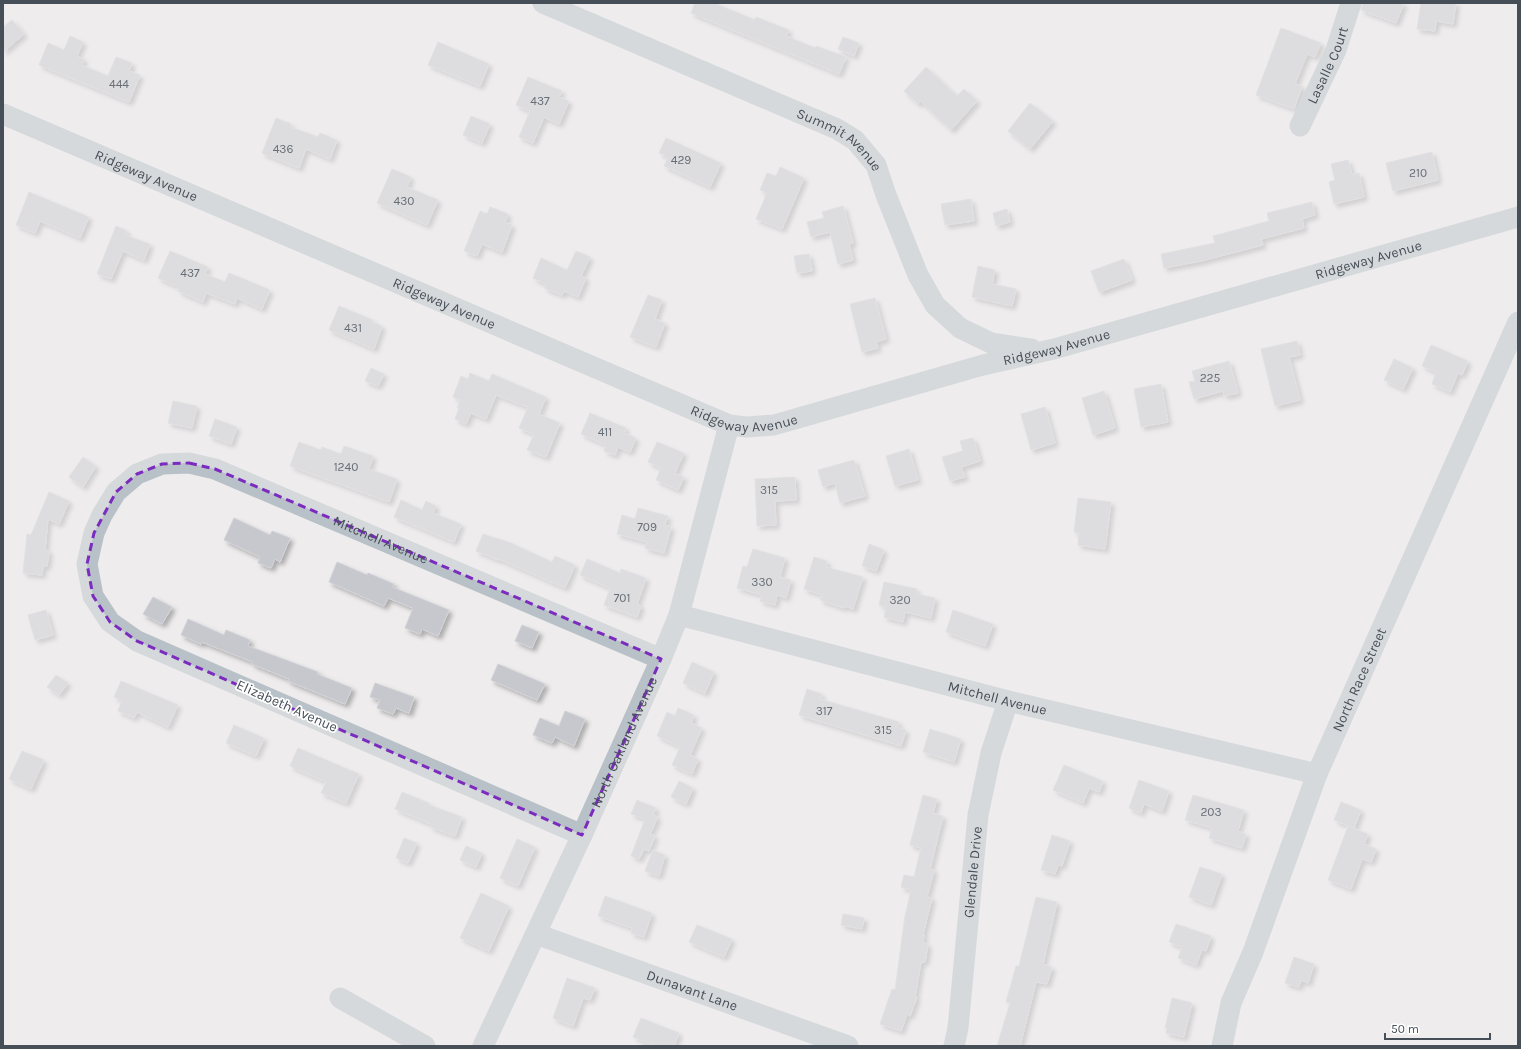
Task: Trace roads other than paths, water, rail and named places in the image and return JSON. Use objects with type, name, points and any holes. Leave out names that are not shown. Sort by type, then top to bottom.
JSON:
[{"type":"street","name":"Summit Avenue","points":[[542,3],[837,128],[855,140],[876,165],[886,196],[918,275],[935,305],[960,328],[991,343],[1024,348],[1054,349]]},
{"type":"street","name":"Lasalle Court","points":[[1300,126],[1336,50],[1351,3]]},
{"type":"street","name":"Ridgeway Avenue","points":[[3,114],[729,425],[746,427],[774,425],[982,365],[1054,349],[1518,217]]},
{"type":"street","name":"North Race Street","points":[[1222,1046],[1231,1003],[1252,952],[1317,774],[1518,322]]},
{"type":"street","name":"North Oakland Avenue","points":[[483,1046],[582,835],[661,659],[679,615],[729,425]]},
{"type":"street","name":"Mitchell Avenue","points":[[107,506],[116,492],[137,474],[162,464],[189,463],[215,469],[661,659]]},
{"type":"street","name":"Elizabeth Avenue","points":[[107,506],[94,533],[87,564],[93,596],[110,622],[137,641],[582,835]]},
{"type":"street","name":"Mitchell Avenue","points":[[679,615],[1008,701],[1317,774]]},
{"type":"street","name":"Glendale Drive","points":[[954,1046],[958,1028],[978,815],[991,753],[1008,701]]},
{"type":"street","name":"Dunavant Lane","points":[[536,934],[848,1046]]},
{"type":"street","points":[[340,998],[425,1046]]}]
